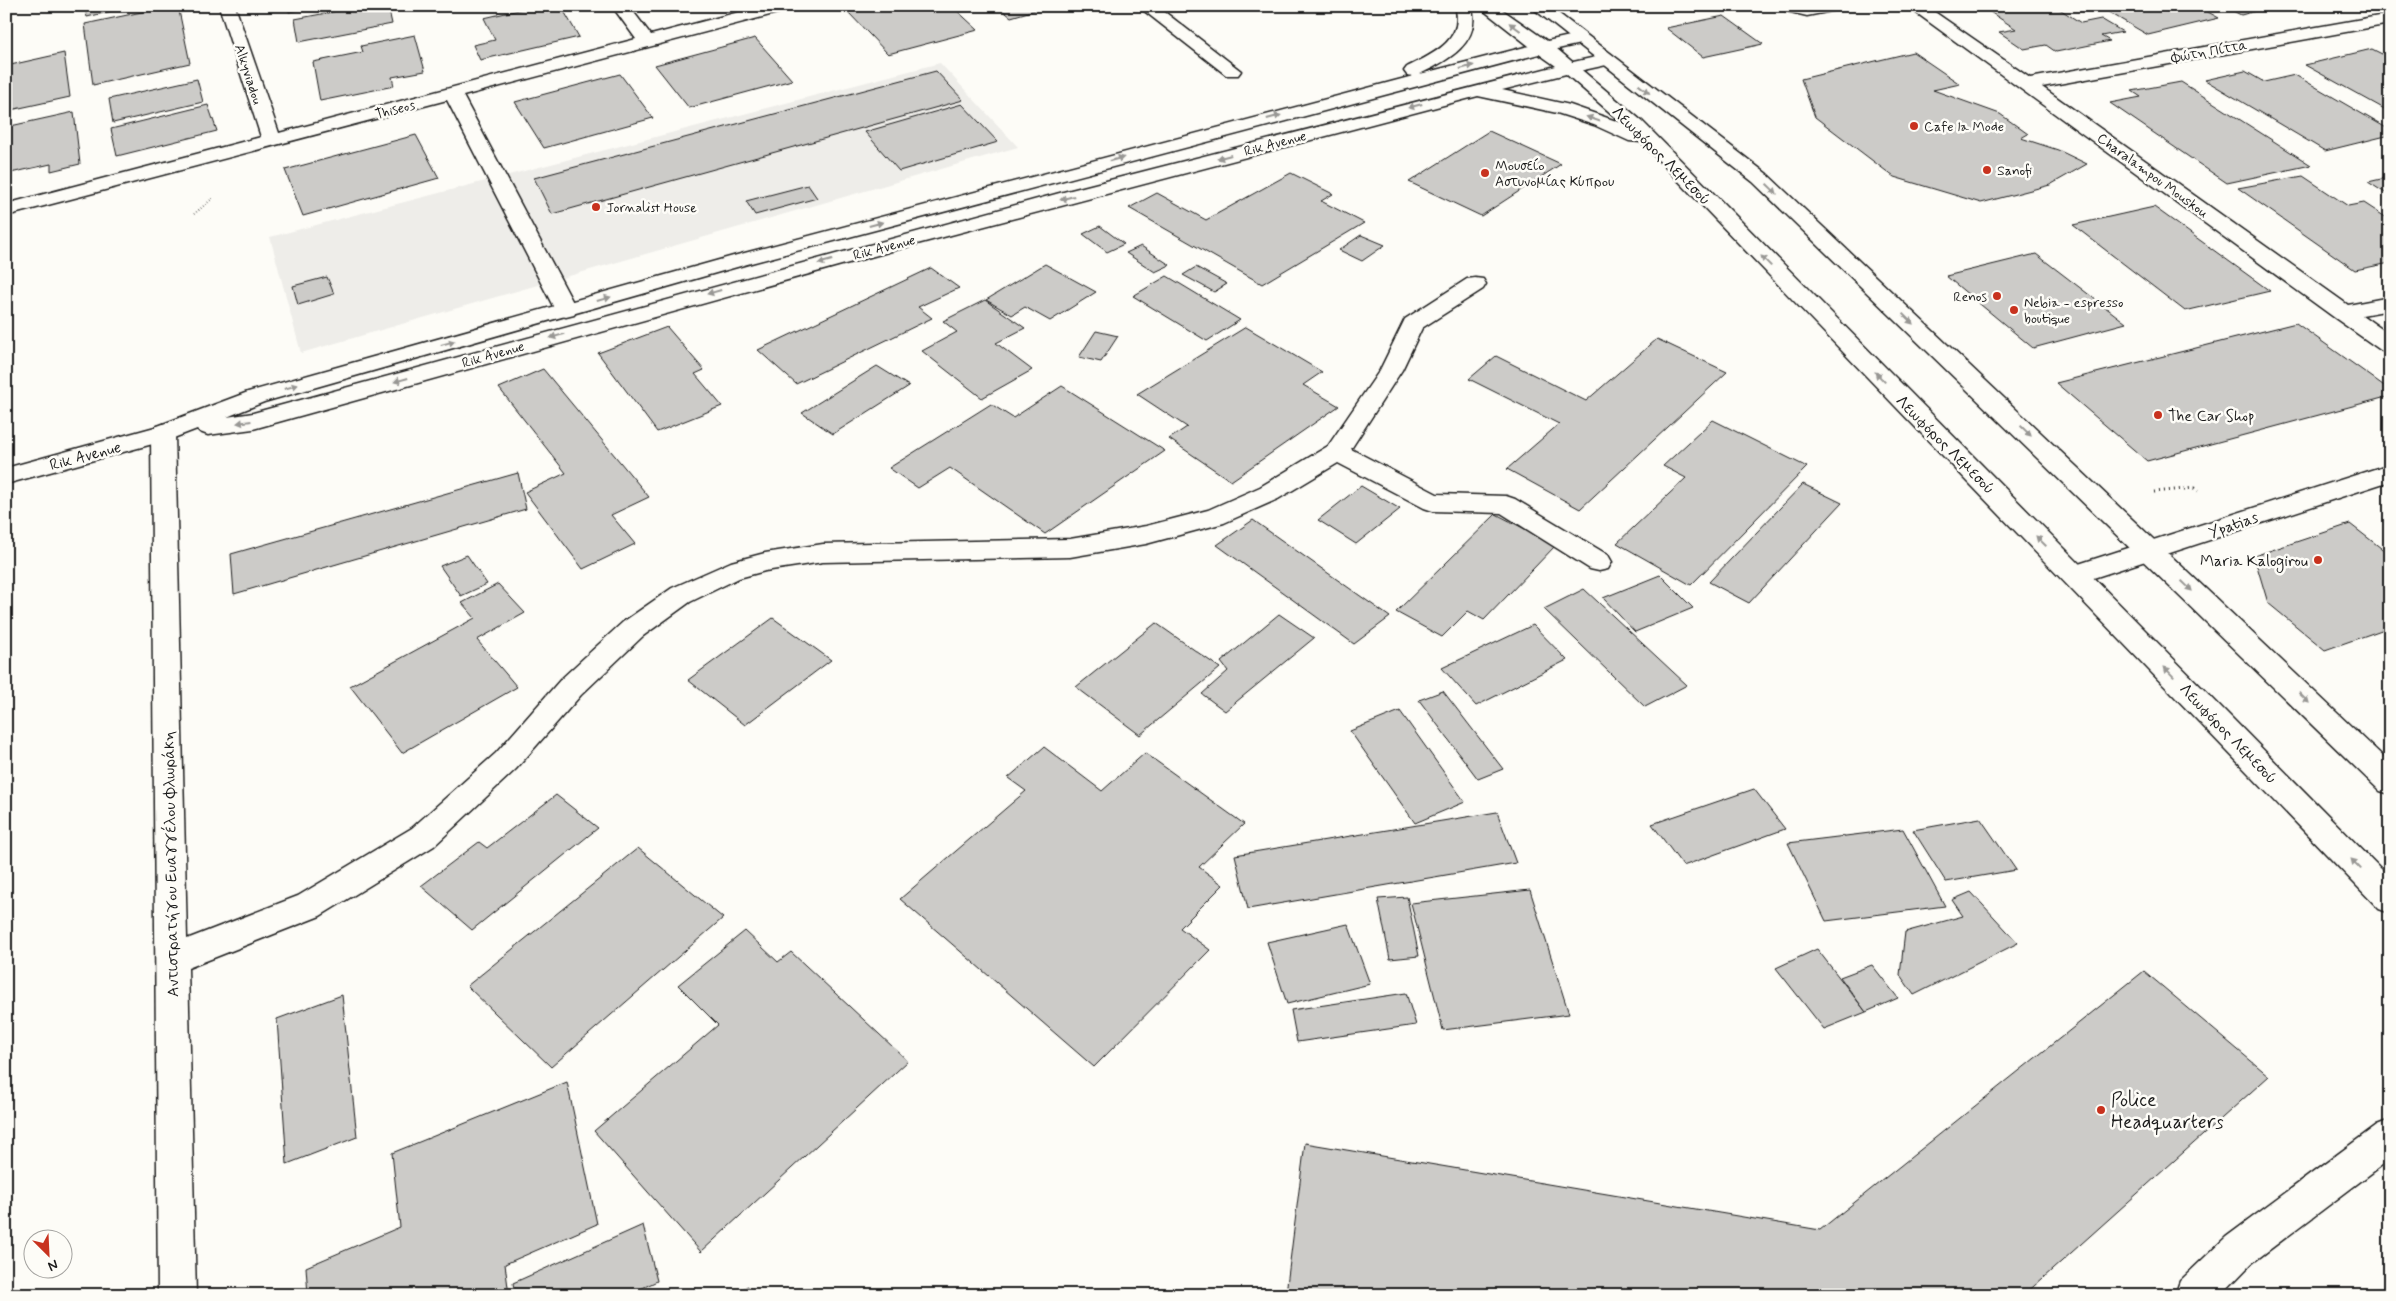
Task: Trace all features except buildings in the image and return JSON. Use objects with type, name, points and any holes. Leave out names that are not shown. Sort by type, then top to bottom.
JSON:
[{"type":"main road","name":"Alkyviadou","points":[[227,6],[272,141]]},
{"type":"main road","points":[[620,6],[647,42]]},
{"type":"main road","name":"Thiseos","points":[[6,210],[783,6]]},
{"type":"main road","points":[[1146,6],[1232,72]]},
{"type":"main road","points":[[1352,96],[1416,70],[1455,46],[1465,28],[1468,16],[1462,6]]},
{"type":"main road","name":"Λεωφόρος Λεμεσού","points":[[1486,6],[1544,47],[1636,126],[2390,899]]},
{"type":"main road","name":"Λεωφόρος Λεμεσού","points":[[1538,6],[1605,60],[1760,178],[2390,782]]},
{"type":"main road","points":[[1788,6],[1807,11],[1831,6]]},
{"type":"main road","name":"Charalampou Mouskou","points":[[1915,6],[2027,84],[2390,346]]},
{"type":"main road","points":[[2355,10],[2384,20]]},
{"type":"main road","name":"Φώτη Πίττα","points":[[2027,84],[2384,20]]},
{"type":"main road","name":"Rik Avenue","points":[[6,476],[163,433],[256,397],[744,259],[1352,96],[1579,39]]},
{"type":"main road","name":"Rik Avenue","points":[[163,433],[253,421],[770,277],[1444,99],[1605,60]]},
{"type":"main road","points":[[453,94],[566,310]]},
{"type":"main road","points":[[1444,99],[1482,94],[1513,97],[1589,117],[1654,145]]},
{"type":"main road","points":[[171,960],[309,906],[423,837],[506,761],[571,687],[632,629],[681,595],[731,571],[765,562],[823,553],[1070,548],[1146,535],[1215,517],[1269,494],[1338,452],[1391,370],[1413,324],[1475,284]]},
{"type":"main road","points":[[2343,313],[2390,303]]},
{"type":"main road","name":"Αντιστρατήγου Ευαγγέλου Φλωράκη","points":[[163,433],[177,1295]]},
{"type":"main road","points":[[1338,452],[1433,502],[1506,505],[1599,562]]},
{"type":"main road","name":"Ypatias","points":[[2075,575],[2152,552],[2390,472]]},
{"type":"main road","points":[[2194,1295],[2239,1250],[2390,1137]]},
{"type":"shaded area","name":"Jornalist House","points":[[940,63],[1018,147],[301,353],[270,237]]},
{"type":"place","name":"Cafe la Mode","points":[[1914,126]]},
{"type":"place","name":"Sanofi","points":[[1987,170]]},
{"type":"place","name":"Μουσείο Αστυνομίας Κύπρου","points":[[1485,173]]},
{"type":"place","name":"Jornalist House","points":[[596,207]]},
{"type":"place","name":"Renos","points":[[1997,296]]},
{"type":"place","name":"Nebia - espresso boutique","points":[[2014,310]]},
{"type":"place","name":"The Car Shop","points":[[2158,415]]},
{"type":"place","name":"Maria Kalogirou","points":[[2318,560]]},
{"type":"place","name":"Police Headquarters","points":[[2101,1110]]}]
